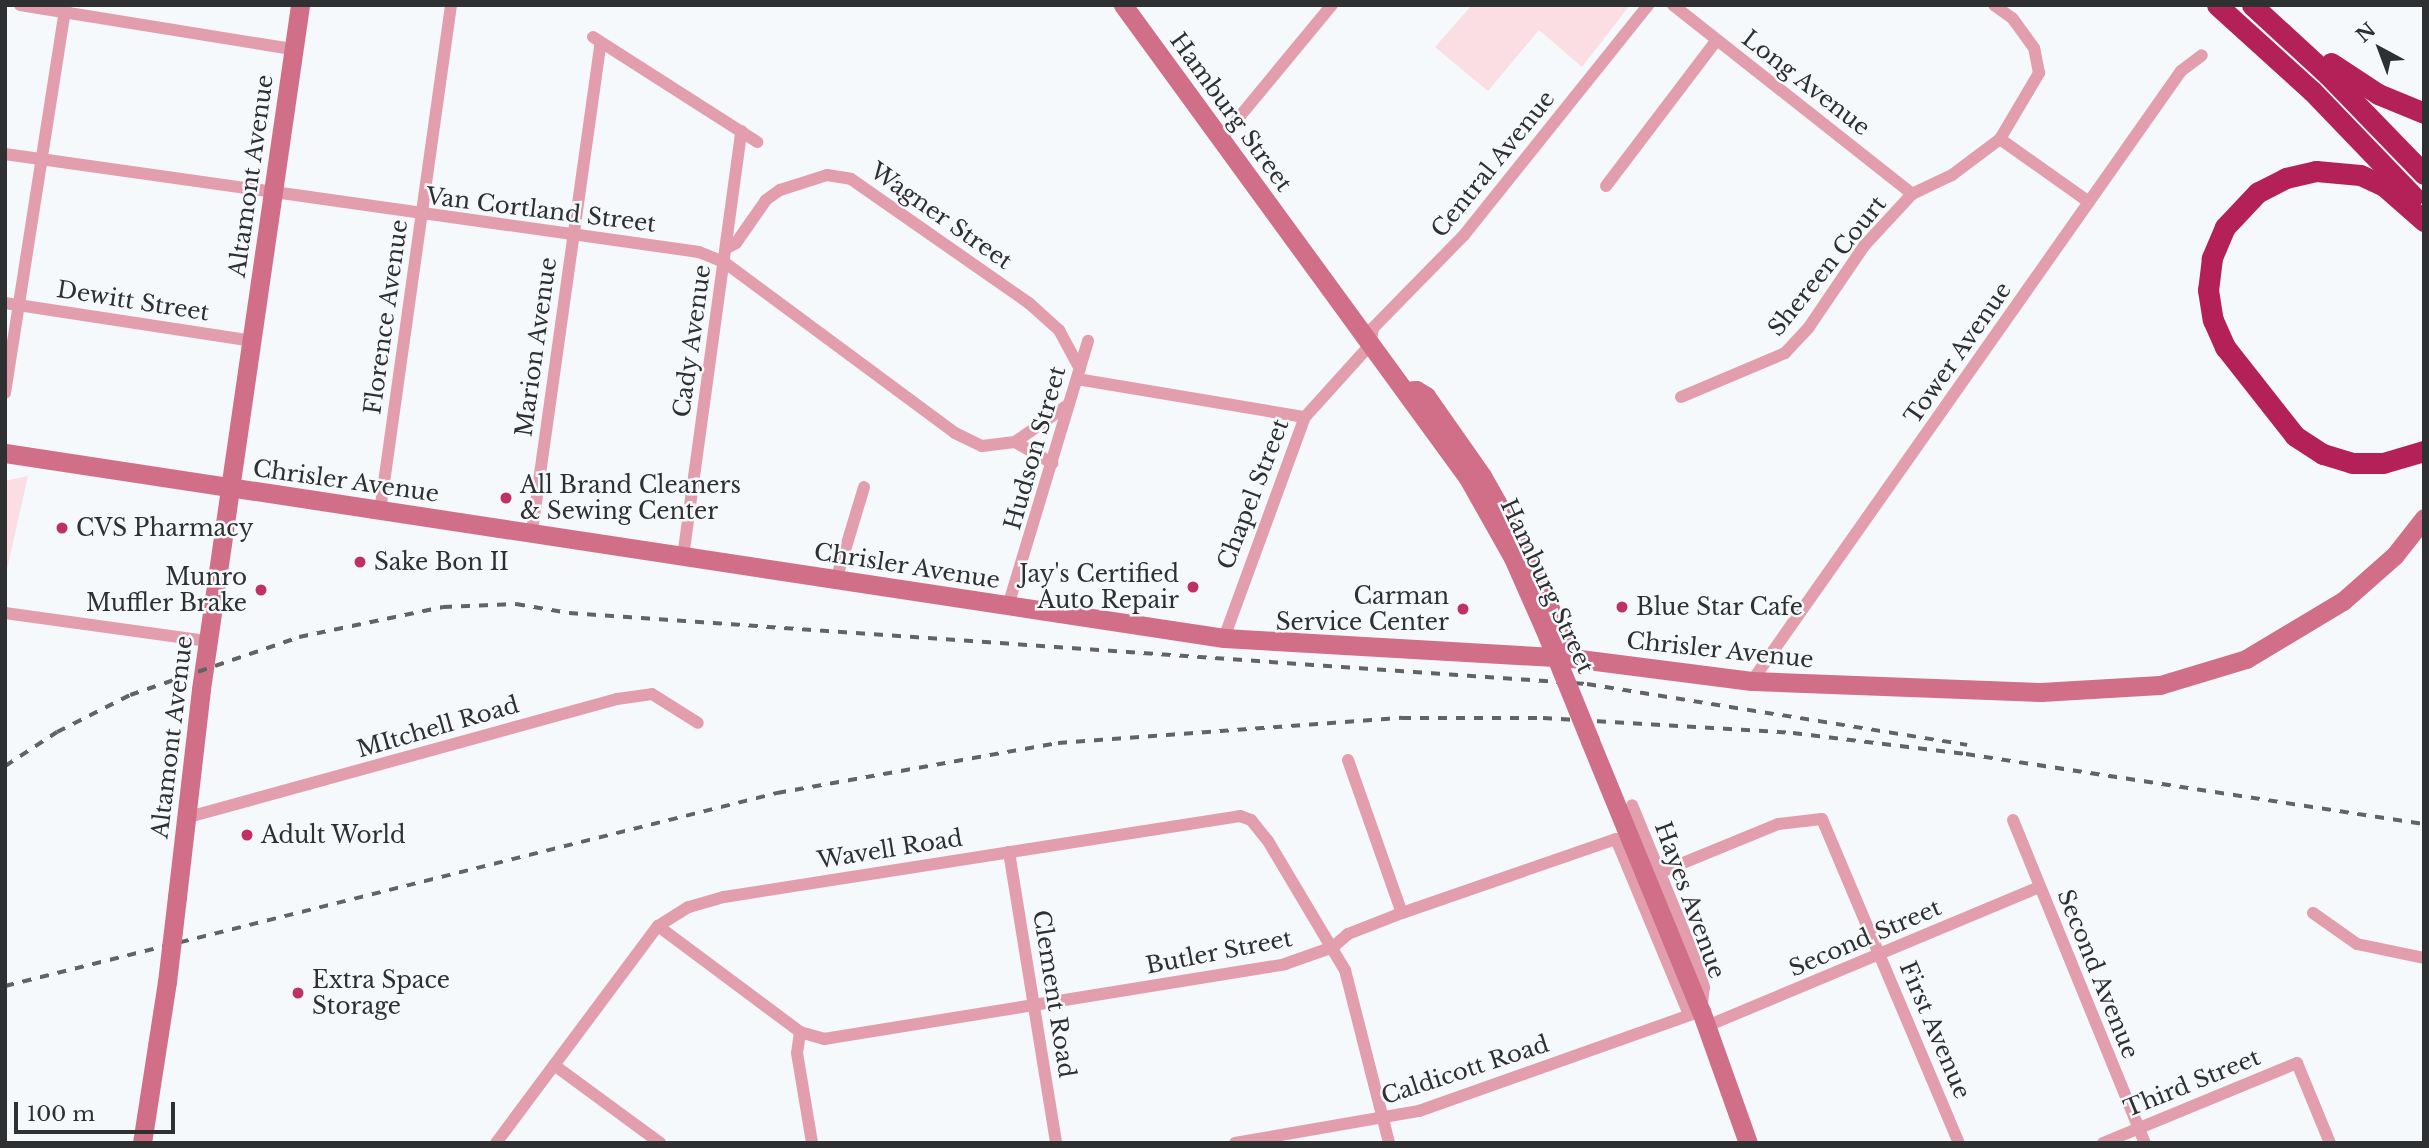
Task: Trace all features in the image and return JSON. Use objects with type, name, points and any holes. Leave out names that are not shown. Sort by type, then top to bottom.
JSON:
[{"type":"highway","points":[[2217,5],[2330,109],[2424,208]]},
{"type":"highway","points":[[2254,5],[2362,85],[2424,113]]},
{"type":"highway","points":[[2254,5],[2346,92],[2424,174]]},
{"type":"highway","points":[[2424,221],[2384,186],[2360,175],[2316,171],[2286,178],[2252,197],[2225,227],[2212,258],[2208,290],[2225,347],[2295,436],[2323,454],[2353,463],[2391,462],[2424,451]]},
{"type":"main road","name":"Altamont Avenue","points":[[142,1143],[167,982],[185,818],[229,489],[253,341],[300,5]]},
{"type":"main road","name":"Hamburg Street","points":[[1123,5],[1468,478],[1513,558],[1590,741],[1748,1143]]},
{"type":"main road","points":[[1406,391],[1416,390],[1426,396],[1482,476],[1524,550],[1572,658]]},
{"type":"main road","name":"Chrisler Avenue","points":[[5,453],[1224,638],[1572,658],[1752,681],[2074,692],[2160,685],[2217,670],[2272,647],[2367,582],[2424,519]]},
{"type":"main road","name":"Chrisler Avenue","points":[[2367,582],[2424,502]]},
{"type":"street","points":[[20,5],[65,8],[293,49]]},
{"type":"street","name":"Florence Avenue","points":[[380,511],[451,5]]},
{"type":"street","points":[[1221,139],[1332,5]]},
{"type":"street","name":"Central Avenue","points":[[1370,345],[1373,328],[1464,235],[1648,5]]},
{"type":"street","name":"Long Avenue","points":[[1673,5],[1912,194]]},
{"type":"street","name":"Shereen Court","points":[[1681,397],[1785,353],[1810,327],[1864,246],[1912,194],[1952,175],[2000,139],[2039,73],[2035,48],[2011,18],[1994,5]]},
{"type":"street","points":[[5,393],[12,304],[65,8]]},
{"type":"street","name":"Marion Avenue","points":[[532,531],[597,40],[741,131]]},
{"type":"street","points":[[1606,186],[1717,40]]},
{"type":"street","name":"Tower Avenue","points":[[1752,681],[2181,71],[2202,55]]},
{"type":"street","points":[[741,131],[757,142]]},
{"type":"street","name":"Cady Avenue","points":[[683,557],[741,131]]},
{"type":"street","points":[[2000,139],[2089,202]]},
{"type":"street","name":"Van Cortland Street","points":[[5,154],[422,216],[699,252],[724,262],[955,433],[982,446],[1015,442],[1069,404]]},
{"type":"street","name":"Wagner Street","points":[[727,248],[736,243],[766,200],[780,190],[827,175],[851,178],[1030,304],[1059,330],[1079,374]]},
{"type":"street","name":"Dewitt Street","points":[[12,304],[253,341]]},
{"type":"street","name":"Hudson Street","points":[[1008,606],[1088,341]]},
{"type":"street","name":"Chapel Street","points":[[1224,638],[1305,418],[1370,345]]},
{"type":"street","points":[[1079,374],[1305,418]]},
{"type":"street","points":[[1015,442],[1052,463]]},
{"type":"street","points":[[836,580],[864,487]]},
{"type":"street","points":[[5,626],[11,614],[208,641]]},
{"type":"street","name":"MItchell Road","points":[[185,818],[617,699],[652,694],[698,723]]},
{"type":"street","points":[[1348,760],[1402,913]]},
{"type":"street","name":"Hayes Avenue","points":[[1632,805],[1661,872],[1704,987],[1699,1017]]},
{"type":"street","name":"Wavell Road","points":[[496,1143],[658,926],[690,906],[724,897],[1240,816],[1260,830],[1345,970],[1389,1143]]},
{"type":"street","name":"First Avenue","points":[[1661,872],[1778,824],[1822,819],[1959,1143]]},
{"type":"street","name":"Second Avenue","points":[[2014,820],[2145,1143]]},
{"type":"street","name":"Butler Street","points":[[658,926],[800,1032],[824,1039],[1035,1008],[1285,964],[1333,947],[1348,934],[1402,913],[1616,839],[1699,1017]]},
{"type":"street","name":"Clement Road","points":[[1009,852],[1056,1143]]},
{"type":"street","name":"Second Street","points":[[1699,1017],[1880,955],[2039,887]]},
{"type":"street","points":[[2313,913],[2357,944],[2424,958]]},
{"type":"street","name":"Caldicott Road","points":[[1235,1143],[1384,1120],[1699,1017]]},
{"type":"street","points":[[800,1032],[797,1053],[811,1143]]},
{"type":"street","name":"Third Street","points":[[2103,1143],[2297,1063],[2330,1143]]},
{"type":"street","points":[[554,1065],[660,1143]]},
{"type":"shaded area","points":[[1472,5],[1630,5],[1582,67],[1539,30],[1488,91],[1435,47]]},
{"type":"shaded area","points":[[28,476],[5,578],[5,481]]},
{"type":"railway","points":[[5,766],[57,732],[130,695],[299,637],[443,607],[516,604],[569,613],[1587,684],[1967,745]]},
{"type":"railway","points":[[5,986],[777,793],[1058,743],[1402,718],[1543,718],[1793,733],[1966,754],[2424,824]]},
{"type":"place","name":"All Brand Cleaners & Sewing Center","points":[[506,498]]},
{"type":"place","name":"CVS Pharmacy","points":[[62,528]]},
{"type":"place","name":"Sake Bon II","points":[[360,562]]},
{"type":"place","name":"Jay's Certified Auto Repair","points":[[1193,587]]},
{"type":"place","name":"Munro Muffler Brake","points":[[261,590]]},
{"type":"place","name":"Blue Star Cafe","points":[[1622,607]]},
{"type":"place","name":"Carman Service Center","points":[[1463,609]]},
{"type":"place","name":"Adult World","points":[[247,835]]},
{"type":"place","name":"Extra Space Storage","points":[[298,993]]}]
